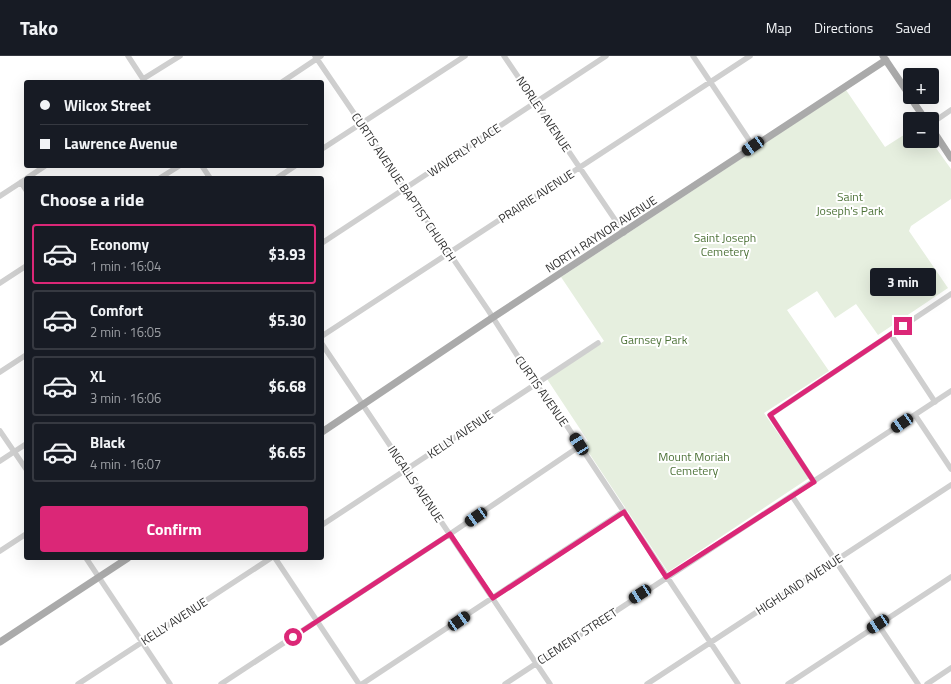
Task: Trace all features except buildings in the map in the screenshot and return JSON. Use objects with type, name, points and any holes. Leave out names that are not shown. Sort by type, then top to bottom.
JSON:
[{"type":"main road","points":[[884,58],[903,86]]},
{"type":"main road","name":"NORTH RAYNOR AVENUE","points":[[324,431],[492,318],[624,233],[884,58]]},
{"type":"main road","points":[[939,140],[951,158]]},
{"type":"main road","points":[[0,642],[125,560]]},
{"type":"street","points":[[128,56],[143,80]]},
{"type":"street","points":[[145,80],[180,56]]},
{"type":"street","points":[[324,148],[465,56]]},
{"type":"street","name":"NORLEY AVENUE","points":[[504,56],[624,233]]},
{"type":"street","name":"WAVERLY PLACE","points":[[324,242],[606,56]]},
{"type":"street","points":[[693,56],[753,146]]},
{"type":"street","name":"PRAIRIE AVENUE","points":[[324,335],[750,56]]},
{"type":"street","name":"NORTH RAYNOR AVENUE","points":[[884,58],[892,56]]},
{"type":"street","points":[[285,80],[318,57]]},
{"type":"street","name":"CURTIS AVENUE BAPTIST CHURCH","points":[[318,57],[361,124],[492,318]]},
{"type":"street","points":[[939,118],[951,110]]},
{"type":"street","points":[[31,176],[42,168]]},
{"type":"street","points":[[163,176],[176,168]]},
{"type":"street","points":[[280,176],[292,168]]},
{"type":"street","points":[[0,196],[24,181]]},
{"type":"street","points":[[0,283],[24,267]]},
{"type":"street","points":[[814,482],[770,415],[951,294]]},
{"type":"street","name":"CURTIS AVENUE","points":[[492,318],[535,383],[559,414],[738,684]]},
{"type":"street","points":[[891,335],[935,402]]},
{"type":"street","name":"KELLY AVENUE","points":[[324,524],[407,470],[535,383],[598,343]]},
{"type":"street","name":"INGALLS AVENUE","points":[[324,347],[550,684]]},
{"type":"street","points":[[0,372],[24,356]]},
{"type":"street","name":"CLEMENT STREET","points":[[505,684],[951,391]]},
{"type":"street","points":[[915,415],[951,469]]},
{"type":"street","points":[[0,431],[24,467]]},
{"type":"street","points":[[0,461],[24,445]]},
{"type":"street","points":[[221,684],[450,534],[580,446]]},
{"type":"street","name":"HIGHLAND AVENUE","points":[[647,684],[951,485]]},
{"type":"street","points":[[792,496],[918,684]]},
{"type":"street","points":[[276,560],[360,684],[624,512]]},
{"type":"street","points":[[0,551],[24,535]]},
{"type":"street","points":[[87,560],[170,684]]},
{"type":"street","name":"KELLY AVENUE","points":[[78,684],[268,560]]},
{"type":"street","points":[[788,684],[951,577]]},
{"type":"street","points":[[927,684],[951,668]]},
{"type":"green space","points":[[846,90],[885,147],[903,135],[903,148],[936,148],[951,169],[951,199],[911,226],[909,231],[948,288],[878,335],[856,304],[835,318],[817,291],[787,310],[829,371],[764,413],[809,478],[668,572],[583,444],[588,441],[547,379],[604,341],[561,277]]},
{"type":"route","points":[[293,637],[450,534],[493,598],[624,512],[666,577],[814,482],[770,415],[903,326]]},
{"type":"park label","name":"Saint Joseph's Park","points":[[850,203]]},
{"type":"park label","name":"Saint Joseph Cemetery","points":[[725,244]]},
{"type":"park label","name":"Garnsey Park","points":[[654,339]]},
{"type":"park label","name":"Mount Moriah Cemetery","points":[[694,463]]}]
